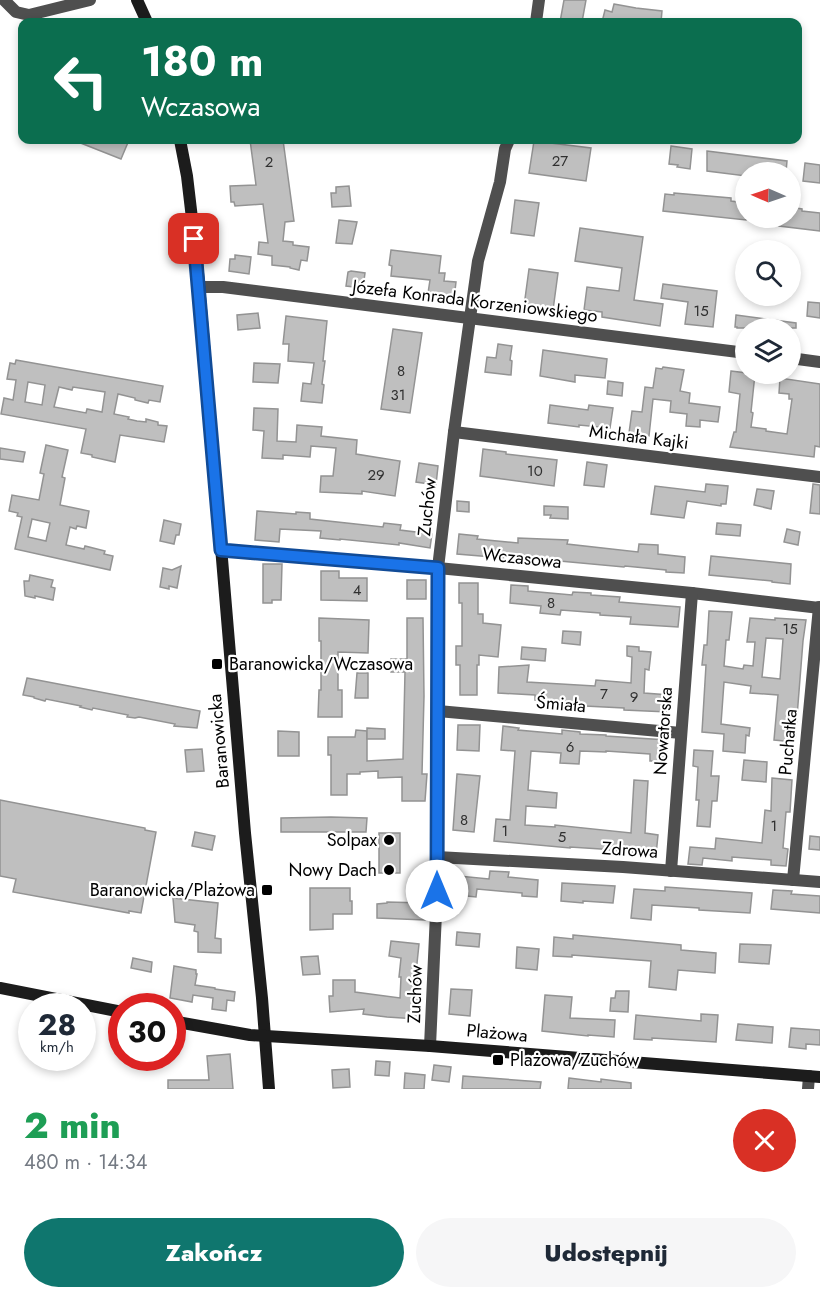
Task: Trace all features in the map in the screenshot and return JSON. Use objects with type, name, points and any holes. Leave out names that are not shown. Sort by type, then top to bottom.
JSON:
[{"type":"street","points":[[4,0],[16,12],[29,15],[90,0]]},
{"type":"street","points":[[137,0],[145,18]]},
{"type":"street","points":[[537,18],[539,0]]},
{"type":"street","name":"Baranowicka","points":[[181,144],[187,176],[199,287],[269,1089]]},
{"type":"street","name":"Zuchów","points":[[430,1046],[437,891],[438,568],[478,261],[500,182],[508,144]]},
{"type":"street","name":"Józefa Konrada Korzeniowskiego","points":[[199,287],[223,287],[735,352]]},
{"type":"street","points":[[801,359],[820,362]]},
{"type":"street","name":"Michała Kajki","points":[[454,432],[820,477]]},
{"type":"street","name":"Wczasowa","points":[[221,550],[438,568],[819,608]]},
{"type":"street","name":"Nowatorska","points":[[671,871],[692,593]]},
{"type":"street","name":"Puchatka","points":[[793,880],[819,608]]},
{"type":"street","name":"Śmiała","points":[[438,711],[681,733]]},
{"type":"street","name":"Zdrowa","points":[[437,857],[623,867],[820,882]]},
{"type":"street","points":[[0,988],[108,1008]]},
{"type":"street","name":"Plażowa","points":[[186,1024],[265,1036],[430,1046],[815,1076]]},
{"type":"street","points":[[808,1089],[815,1076]]},
{"type":"building","points":[[564,0],[586,0],[583,18],[561,18]]},
{"type":"building","points":[[614,4],[662,11],[661,18],[603,18],[605,10],[612,12]]},
{"type":"building","points":[[83,144],[127,144],[121,159]]},
{"type":"building","points":[[251,144],[284,144],[294,221],[285,222],[283,241],[309,247],[307,261],[301,260],[299,270],[272,265],[272,256],[258,254],[259,242],[268,243],[263,204],[235,206],[234,202],[231,202],[230,186],[256,185]]},
{"type":"building","points":[[534,144],[591,148],[586,181],[529,173]]},
{"type":"building","points":[[671,146],[692,149],[690,169],[669,164]]},
{"type":"building","points":[[707,151],[787,161],[735,162],[735,175],[707,171]]},
{"type":"building","points":[[805,163],[820,165],[820,183],[803,181]]},
{"type":"building","points":[[349,186],[351,206],[332,207],[331,193],[336,193],[336,187]]},
{"type":"building","points":[[674,193],[731,198],[731,201],[735,202],[735,219],[663,211],[665,194],[674,195]]},
{"type":"building","points":[[515,200],[539,203],[534,236],[511,233]]},
{"type":"building","points":[[801,209],[802,211],[820,213],[820,231],[795,228],[801,228]]},
{"type":"building","points":[[339,220],[357,222],[352,244],[336,243]]},
{"type":"building","points":[[580,228],[643,237],[634,300],[663,304],[660,326],[602,317],[602,312],[584,310],[587,287],[619,291],[622,268],[575,261]]},
{"type":"building","points":[[391,250],[441,256],[439,273],[445,273],[444,281],[456,282],[454,299],[436,297],[436,294],[428,293],[430,280],[391,276],[392,266],[389,265]]},
{"type":"building","points":[[235,255],[251,257],[249,274],[229,271],[230,259],[235,259]]},
{"type":"building","points":[[529,269],[558,273],[553,310],[524,306]]},
{"type":"building","points":[[348,272],[365,273],[363,288],[346,286]]},
{"type":"building","points":[[663,284],[717,291],[713,327],[685,324],[688,302],[661,298]]},
{"type":"building","points":[[808,302],[820,303],[820,318],[807,316]]},
{"type":"building","points":[[258,313],[260,328],[238,330],[237,315]]},
{"type":"building","points":[[736,315],[758,318],[736,318]]},
{"type":"building","points":[[286,316],[327,321],[322,403],[301,401],[303,383],[311,384],[314,363],[288,361],[289,344],[283,344]]},
{"type":"building","points":[[393,329],[422,333],[410,413],[381,409]]},
{"type":"building","points":[[498,344],[512,346],[511,375],[485,372],[487,357],[496,358]]},
{"type":"building","points":[[543,350],[607,359],[605,378],[575,375],[575,382],[540,376]]},
{"type":"building","points":[[16,360],[163,386],[160,402],[149,400],[148,403],[118,394],[114,414],[137,421],[146,422],[146,419],[158,422],[158,425],[167,426],[164,442],[120,435],[115,462],[81,453],[86,429],[1,414],[4,398],[13,400],[16,380],[7,379],[10,363],[15,364]],"holes":[[[28,382],[45,385],[42,405],[25,402]],[[59,387],[105,392],[102,412],[87,409],[86,413],[54,407]]]},
{"type":"building","points":[[254,363],[280,364],[278,383],[253,382]]},
{"type":"building","points":[[663,367],[684,370],[680,391],[690,393],[689,403],[720,407],[718,422],[700,420],[700,427],[686,426],[687,414],[670,412],[671,401],[653,399],[649,436],[629,433],[632,411],[642,412],[645,387],[653,388],[656,368],[662,369]]},
{"type":"building","points":[[731,371],[735,372],[735,384],[754,384],[751,427],[787,434],[792,399],[789,399],[789,394],[779,393],[780,384],[801,384],[801,381],[820,384],[820,447],[815,446],[814,457],[730,447],[734,432],[736,432],[740,394],[729,392]]},
{"type":"building","points":[[608,381],[623,383],[622,396],[607,394]]},
{"type":"building","points":[[550,405],[588,410],[589,405],[613,408],[610,428],[548,423]]},
{"type":"building","points":[[254,408],[278,409],[277,441],[296,442],[297,425],[322,427],[321,436],[357,440],[356,454],[400,461],[395,496],[362,491],[362,494],[320,492],[321,476],[333,476],[336,448],[311,446],[310,457],[283,455],[283,459],[262,458],[264,431],[253,430]]},
{"type":"building","points":[[46,445],[68,450],[62,477],[65,478],[60,505],[89,511],[86,528],[70,527],[66,545],[84,549],[85,546],[105,551],[104,554],[113,556],[110,570],[15,549],[22,517],[17,516],[18,513],[9,511],[12,495],[39,500],[44,474],[40,473]],"holes":[[[32,519],[50,523],[46,541],[28,537]]]},
{"type":"building","points":[[0,448],[25,452],[23,462],[0,459]]},
{"type":"building","points":[[483,449],[557,460],[554,486],[480,476]]},
{"type":"building","points":[[587,462],[607,465],[604,487],[584,485]]},
{"type":"building","points":[[419,463],[438,466],[436,485],[416,482]]},
{"type":"building","points":[[706,484],[728,486],[726,504],[721,504],[721,506],[687,501],[684,518],[651,514],[655,486],[705,492]]},
{"type":"building","points":[[813,484],[820,485],[820,514],[810,513]]},
{"type":"building","points":[[757,489],[774,491],[771,509],[754,505]]},
{"type":"building","points":[[457,501],[469,502],[469,512],[457,511]]},
{"type":"building","points":[[544,506],[568,507],[568,519],[550,518],[551,515],[544,515]]},
{"type":"building","points":[[257,511],[310,513],[310,519],[383,527],[384,523],[401,525],[400,530],[432,534],[430,548],[399,543],[399,545],[320,538],[321,531],[280,529],[279,542],[255,540]]},
{"type":"building","points":[[164,520],[181,524],[174,544],[160,541]]},
{"type":"building","points":[[717,523],[741,525],[740,536],[716,534]]},
{"type":"building","points":[[787,529],[800,532],[798,545],[784,542]]},
{"type":"building","points":[[459,534],[478,536],[477,539],[518,543],[518,538],[568,540],[567,544],[638,552],[639,544],[658,545],[658,554],[685,557],[684,573],[625,566],[457,554]]},
{"type":"building","points":[[711,556],[791,564],[790,584],[709,575]]},
{"type":"building","points":[[263,564],[282,564],[281,600],[263,603]]},
{"type":"building","points":[[181,566],[177,588],[160,587],[163,568],[172,570]]},
{"type":"building","points":[[321,571],[339,571],[339,578],[367,578],[367,601],[321,600]]},
{"type":"building","points":[[30,575],[53,580],[51,587],[55,588],[53,600],[25,596],[24,581],[29,581]]},
{"type":"building","points":[[407,580],[426,580],[426,599],[407,599]]},
{"type":"building","points":[[459,583],[478,583],[478,614],[483,614],[483,623],[501,625],[498,657],[479,655],[477,695],[460,695],[460,665],[456,665],[456,646],[462,646],[462,603],[459,603]]},
{"type":"building","points":[[511,585],[528,586],[528,591],[572,595],[573,592],[591,593],[591,595],[620,597],[619,602],[680,607],[678,627],[630,624],[631,617],[600,615],[600,613],[561,610],[560,615],[540,613],[541,606],[510,603]]},
{"type":"building","points":[[709,611],[732,612],[729,640],[726,640],[724,666],[743,669],[744,665],[753,666],[755,642],[747,642],[750,618],[806,620],[795,742],[774,740],[778,695],[750,693],[751,686],[724,682],[721,724],[750,728],[749,736],[746,735],[745,753],[723,751],[724,734],[702,732],[706,665],[702,665],[704,645],[707,645]],"holes":[[[766,638],[783,639],[780,679],[762,677]]]},
{"type":"building","points":[[319,618],[369,620],[368,653],[338,652],[338,690],[342,690],[342,717],[318,717],[319,690],[321,690]]},
{"type":"building","points":[[407,618],[423,618],[422,774],[427,774],[425,801],[402,801],[402,777],[378,778],[378,771],[347,774],[347,795],[331,795],[331,755],[328,755],[328,737],[355,737],[356,730],[367,731],[367,761],[403,759],[405,672],[391,672],[391,659],[407,659]]},
{"type":"building","points":[[563,631],[581,632],[580,645],[562,643]]},
{"type":"building","points":[[627,646],[639,647],[639,651],[651,652],[649,670],[645,669],[644,693],[670,695],[668,712],[565,705],[565,702],[535,700],[535,695],[498,693],[499,667],[529,665],[527,682],[595,686],[596,680],[631,683],[632,657],[627,656]]},
{"type":"building","points":[[522,647],[546,649],[545,661],[521,659]]},
{"type":"building","points":[[357,673],[368,673],[368,698],[355,698]]},
{"type":"building","points":[[27,678],[200,711],[197,728],[174,726],[175,724],[127,717],[128,715],[93,708],[92,710],[23,695]]},
{"type":"building","points":[[458,725],[480,725],[479,751],[457,750]]},
{"type":"building","points":[[503,726],[519,728],[518,730],[562,734],[562,730],[580,732],[580,734],[667,740],[666,761],[650,761],[650,754],[580,751],[579,764],[560,763],[561,753],[531,751],[528,790],[557,793],[556,808],[526,806],[525,825],[555,827],[555,825],[631,833],[634,780],[648,781],[645,833],[658,835],[656,855],[494,841],[496,819],[510,820],[515,751],[501,750]]},
{"type":"building","points":[[367,728],[385,729],[385,739],[367,739]]},
{"type":"building","points":[[278,731],[299,732],[299,756],[278,756]]},
{"type":"building","points":[[202,749],[204,771],[187,772],[185,750]]},
{"type":"building","points":[[694,750],[713,751],[711,776],[719,776],[717,801],[712,801],[710,827],[697,826],[698,767],[693,766]]},
{"type":"building","points":[[744,760],[767,762],[766,782],[742,780]]},
{"type":"building","points":[[457,774],[480,776],[474,832],[453,830]]},
{"type":"building","points":[[772,778],[792,780],[790,812],[786,812],[783,848],[788,849],[786,866],[771,865],[771,860],[732,857],[732,861],[703,858],[702,865],[688,864],[690,847],[715,849],[716,838],[762,843],[765,810],[771,811]]},
{"type":"building","points":[[0,800],[156,832],[141,913],[129,911],[129,913],[13,892],[16,879],[0,876]]},
{"type":"building","points":[[281,818],[367,818],[366,832],[281,832]]},
{"type":"building","points":[[195,832],[215,836],[212,850],[192,846]]},
{"type":"building","points":[[379,833],[400,833],[400,873],[379,873]]},
{"type":"building","points":[[810,836],[820,837],[820,850],[809,849]]},
{"type":"building","points":[[490,871],[509,872],[508,877],[538,880],[537,897],[522,896],[522,893],[477,889],[476,897],[457,895],[459,876],[489,879]]},
{"type":"building","points":[[562,883],[615,886],[613,903],[561,901]]},
{"type":"building","points":[[665,887],[752,893],[750,913],[652,905],[651,920],[631,918],[634,889],[665,891]]},
{"type":"building","points":[[310,888],[350,888],[352,914],[333,914],[333,929],[310,930]]},
{"type":"building","points":[[773,890],[820,896],[820,913],[771,909]]},
{"type":"building","points":[[173,898],[218,903],[215,938],[221,939],[221,953],[198,952],[198,932],[194,931],[195,925],[175,922]]},
{"type":"building","points":[[425,903],[425,920],[377,918],[377,904]]},
{"type":"building","points":[[457,932],[480,934],[479,947],[456,945]]},
{"type":"building","points":[[573,935],[681,945],[681,950],[716,953],[715,973],[678,970],[676,990],[649,987],[651,961],[572,955],[572,957],[553,956],[554,937],[573,939]]},
{"type":"building","points":[[391,941],[419,944],[416,973],[419,981],[417,1019],[363,1014],[364,1009],[330,1012],[329,996],[333,996],[333,980],[355,980],[355,992],[400,998],[401,958],[389,956]]},
{"type":"building","points":[[740,944],[771,945],[769,964],[739,962]]},
{"type":"building","points":[[517,947],[539,949],[537,970],[516,968]]},
{"type":"building","points":[[318,956],[320,974],[303,975],[301,957]]},
{"type":"building","points":[[133,958],[152,962],[151,972],[131,968]]},
{"type":"building","points":[[174,966],[196,970],[195,985],[235,992],[234,1001],[227,1000],[226,1011],[212,1009],[213,998],[193,995],[192,1002],[186,1001],[186,993],[171,993]]},
{"type":"building","points":[[451,989],[472,990],[470,1016],[449,1014]]},
{"type":"building","points":[[616,991],[629,991],[628,1012],[610,1011],[611,998],[615,998]]},
{"type":"building","points":[[545,995],[572,997],[570,1018],[615,1020],[614,1037],[542,1031]]},
{"type":"building","points":[[701,1014],[718,1015],[716,1042],[634,1039],[636,1015],[701,1021]]},
{"type":"building","points":[[738,1024],[773,1027],[772,1043],[736,1040]]},
{"type":"building","points":[[791,1028],[820,1030],[820,1045],[806,1044],[806,1049],[789,1047]]},
{"type":"building","points":[[230,1054],[233,1089],[168,1089],[168,1080],[209,1080],[207,1056]]},
{"type":"building","points":[[376,1061],[390,1062],[389,1076],[375,1075]]},
{"type":"building","points":[[434,1065],[451,1067],[449,1082],[432,1080]]},
{"type":"building","points":[[349,1069],[350,1087],[333,1088],[332,1070]]},
{"type":"building","points":[[405,1073],[425,1075],[424,1089],[404,1089]]},
{"type":"building","points":[[463,1076],[541,1082],[540,1089],[462,1089]]},
{"type":"building","points":[[569,1078],[631,1083],[631,1089],[568,1089]]},
{"type":"place","name":"Baranowicka/Wczasowa","points":[[217,664]]},
{"type":"place","name":"Solpax","points":[[389,840]]},
{"type":"place","name":"Nowy Dach","points":[[389,870]]},
{"type":"place","name":"Baranowicka/Plażowa","points":[[267,890]]},
{"type":"place","name":"Plażowa/Zuchów","points":[[498,1060]]},
{"type":"route","points":[[194,239],[221,550],[438,568],[437,891]]}]
